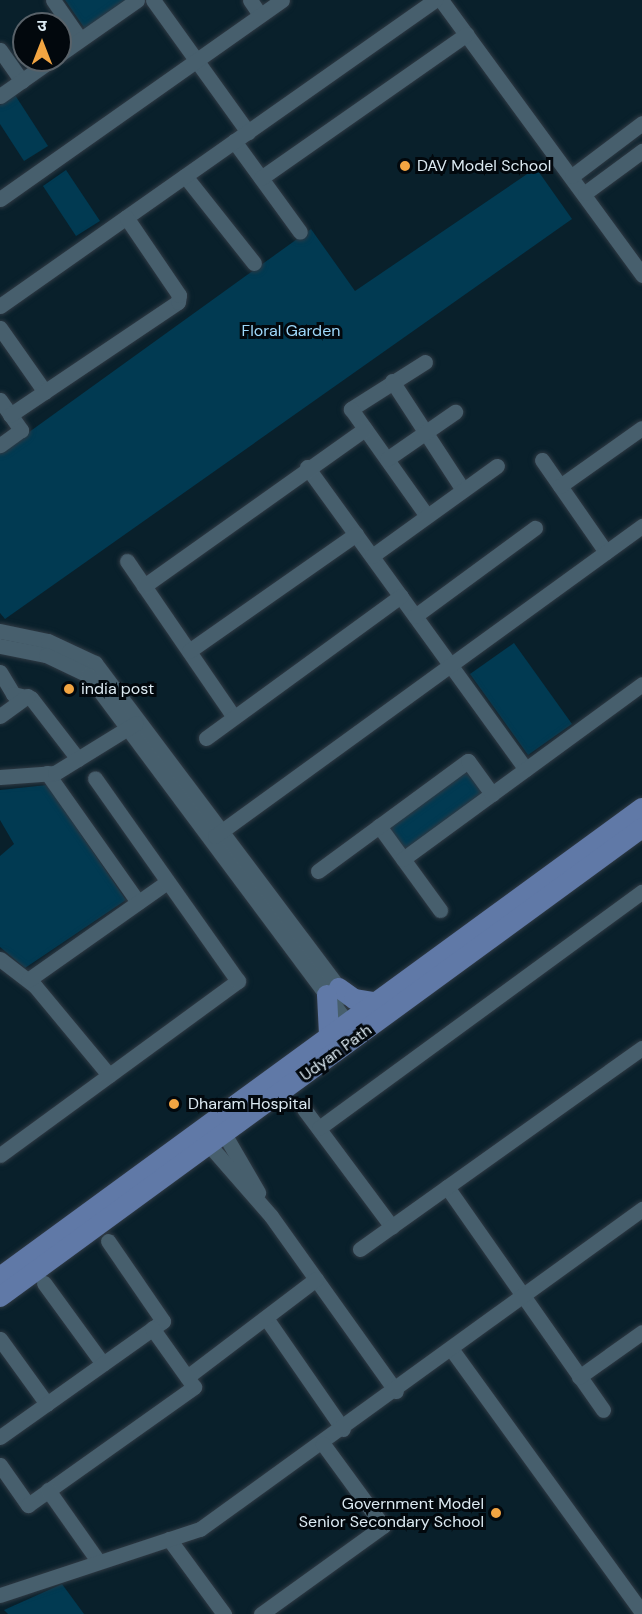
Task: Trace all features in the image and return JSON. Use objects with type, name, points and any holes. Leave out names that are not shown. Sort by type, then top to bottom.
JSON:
[{"type":"main road","name":"Udyan Path","points":[[219,1125],[329,1035],[642,808]]},
{"type":"main road","name":"Udyan Path","points":[[0,1277],[219,1125],[364,1034],[642,828]]},
{"type":"main road","points":[[329,1035],[333,992],[354,999],[360,1012]]},
{"type":"main road","name":"Udyan Path","points":[[0,1298],[202,1137]]},
{"type":"street","points":[[53,0],[81,39]]},
{"type":"street","points":[[72,45],[137,0]]},
{"type":"street","points":[[153,0],[248,132]]},
{"type":"street","points":[[250,0],[260,15]]},
{"type":"street","points":[[0,199],[282,0]]},
{"type":"street","points":[[0,306],[435,0]]},
{"type":"street","points":[[441,0],[572,176],[642,275]]},
{"type":"street","points":[[261,178],[466,34]]},
{"type":"street","points":[[0,50],[22,81]]},
{"type":"street","points":[[0,96],[34,72]]},
{"type":"street","points":[[572,176],[642,123]]},
{"type":"street","points":[[234,141],[300,232]]},
{"type":"street","points":[[585,194],[642,151]]},
{"type":"street","points":[[185,176],[254,263]]},
{"type":"street","points":[[10,415],[178,302],[179,295],[126,217]]},
{"type":"street","points":[[0,328],[45,392]]},
{"type":"street","points":[[425,363],[392,381],[351,409],[428,516]]},
{"type":"street","points":[[392,381],[463,490]]},
{"type":"street","points":[[0,400],[21,430],[0,445]]},
{"type":"street","points":[[387,459],[455,412]]},
{"type":"street","points":[[560,486],[642,428]]},
{"type":"street","points":[[144,586],[307,467],[365,429]]},
{"type":"street","points":[[542,460],[606,552]]},
{"type":"street","points":[[372,556],[497,466]]},
{"type":"street","points":[[307,467],[526,769]]},
{"type":"street","points":[[216,835],[642,526]]},
{"type":"street","points":[[415,616],[535,528]]},
{"type":"street","points":[[189,651],[356,534]]},
{"type":"street","points":[[127,561],[234,717]]},
{"type":"street","points":[[206,738],[401,596]]},
{"type":"street","points":[[1,642],[48,641],[95,663],[133,725],[333,992],[360,1012],[364,1034]]},
{"type":"street","points":[[0,672],[13,694],[28,696],[78,759]]},
{"type":"street","points":[[403,859],[642,684]]},
{"type":"street","points":[[0,716],[28,696]]},
{"type":"street","points":[[0,763],[4,777],[47,773],[78,759],[133,725]]},
{"type":"street","points":[[318,871],[468,761],[492,794]]},
{"type":"street","points":[[47,773],[138,902]]},
{"type":"street","points":[[0,1155],[238,981],[95,778]]},
{"type":"street","points":[[379,826],[440,910]]},
{"type":"street","points":[[28,980],[167,882]]},
{"type":"street","points":[[319,1128],[642,892]]},
{"type":"street","points":[[0,959],[28,980],[110,1075]]},
{"type":"street","points":[[360,1249],[642,1048]]},
{"type":"street","points":[[304,1109],[392,1227]]},
{"type":"street","points":[[219,1125],[271,1216]]},
{"type":"street","points":[[202,1137],[271,1216],[396,1391]]},
{"type":"street","points":[[447,1187],[603,1410]]},
{"type":"street","points":[[0,1595],[200,1529],[323,1444],[642,1209]]},
{"type":"street","points":[[0,1437],[163,1321],[108,1241]]},
{"type":"street","points":[[187,1377],[316,1279]]},
{"type":"street","points":[[44,1283],[103,1364]]},
{"type":"street","points":[[266,1318],[343,1429]]},
{"type":"street","points":[[0,1465],[28,1505],[194,1387],[152,1328]]},
{"type":"street","points":[[579,1377],[642,1332]]},
{"type":"street","points":[[0,1339],[46,1404]]},
{"type":"street","points":[[452,1350],[642,1612]]},
{"type":"street","points":[[261,1614],[383,1526],[323,1444]]},
{"type":"street","points":[[48,1490],[98,1561]]},
{"type":"street","points":[[169,1539],[224,1614]]},
{"type":"green space","points":[[65,0],[127,0],[85,29]]},
{"type":"green space","points":[[15,95],[48,146],[24,161],[0,124],[0,105]]},
{"type":"green space","name":"Floral Garden","points":[[536,168],[572,219],[5,619],[0,613],[0,453],[311,229],[355,291]]},
{"type":"green space","points":[[66,170],[100,221],[76,236],[43,186]]},
{"type":"green space","points":[[514,643],[572,724],[528,755],[470,674]]},
{"type":"green space","points":[[467,767],[485,791],[405,850],[387,826]]},
{"type":"green space","points":[[47,785],[126,900],[25,968],[0,947],[0,856],[14,844],[0,820],[0,790]]},
{"type":"green space","points":[[62,1584],[84,1614],[8,1614],[4,1610]]},
{"type":"place","name":"DAV Model School","points":[[405,166]]},
{"type":"place","name":"india post","points":[[69,689]]},
{"type":"place","name":"Dharam Hospital","points":[[174,1104]]},
{"type":"place","name":"Government Model Senior Secondary School","points":[[496,1513]]}]
